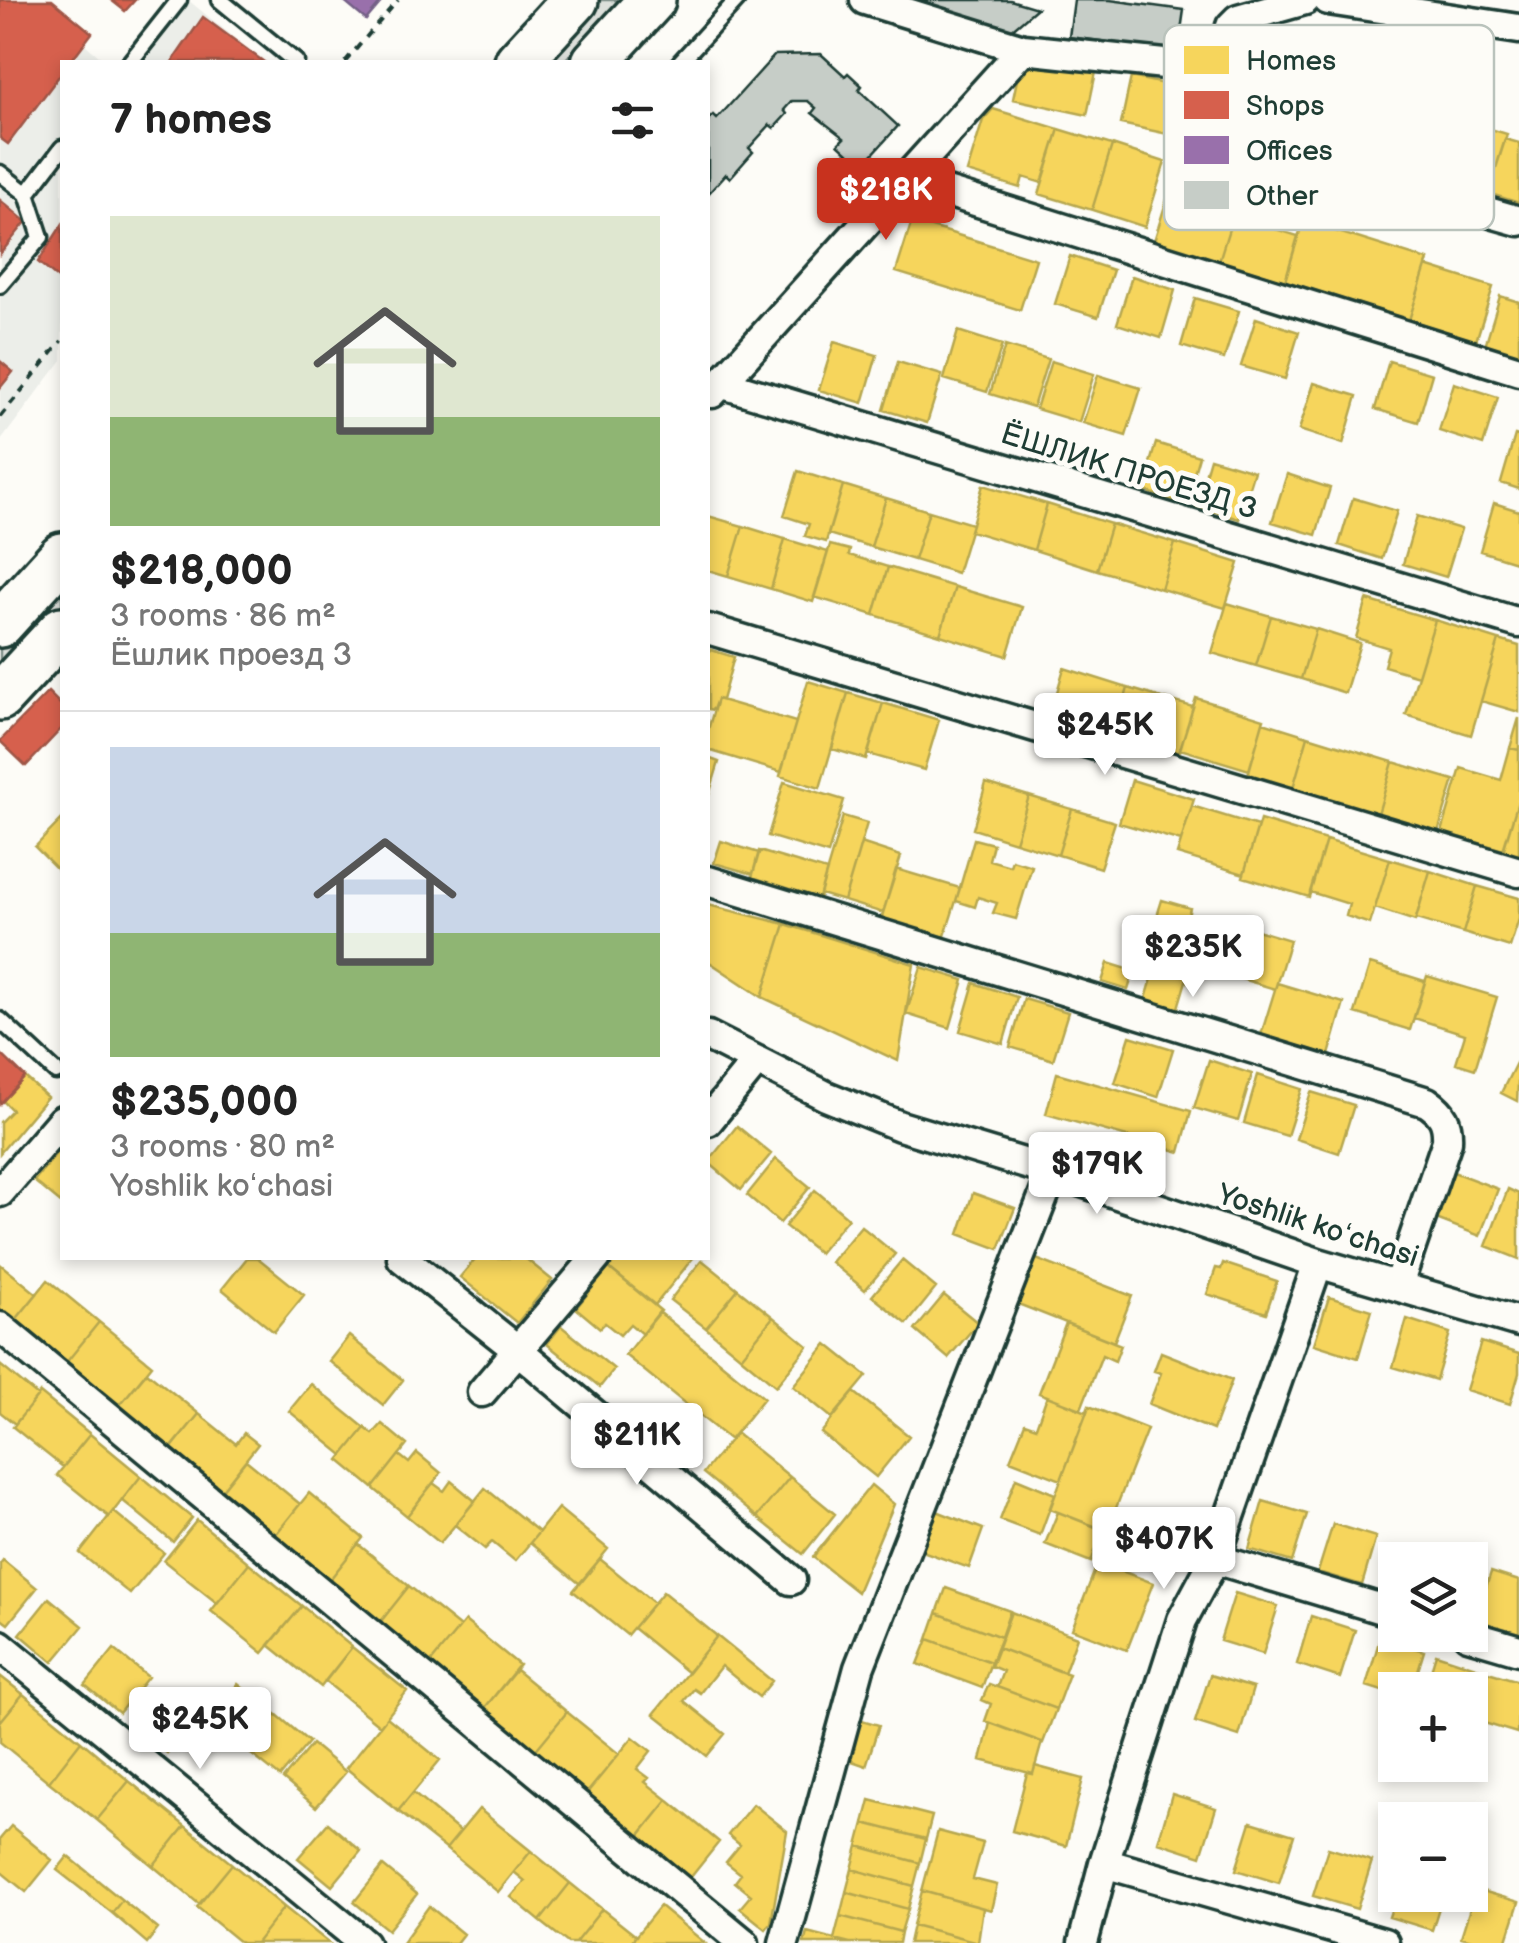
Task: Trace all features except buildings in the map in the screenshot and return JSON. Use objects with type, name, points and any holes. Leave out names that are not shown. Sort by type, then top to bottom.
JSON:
[{"type":"main road","points":[[520,60],[575,0]]},
{"type":"main road","points":[[596,60],[652,0]]},
{"type":"main road","points":[[0,624],[60,558]]},
{"type":"main road","points":[[0,697],[60,632]]},
{"type":"street","points":[[865,0],[1023,49],[1164,64]]},
{"type":"street","points":[[1232,25],[1238,19],[1304,0]]},
{"type":"street","points":[[1328,0],[1519,28]]},
{"type":"street","points":[[714,391],[1023,49]]},
{"type":"street","points":[[905,179],[1519,372]]},
{"type":"street","points":[[1494,213],[1519,220]]},
{"type":"street","name":"ЁШЛИК ПРОЕЗД 3","points":[[714,391],[1519,623]]},
{"type":"street","points":[[710,630],[1519,872]]},
{"type":"street","points":[[710,882],[1427,1102],[1440,1111],[1448,1125],[1447,1141],[1398,1285]]},
{"type":"street","name":"Yoshlik koʻchasi","points":[[710,1037],[756,1062],[900,1126],[1053,1172],[1318,1264],[1519,1322]]},
{"type":"street","points":[[710,1119],[756,1062]]},
{"type":"street","points":[[0,1192],[60,1122]]},
{"type":"street","points":[[784,1943],[860,1668],[1053,1172]]},
{"type":"street","points":[[405,1260],[791,1580]]},
{"type":"street","points":[[482,1392],[594,1260]]},
{"type":"street","points":[[1083,1943],[1104,1863],[1182,1620],[1215,1559],[1318,1264]]},
{"type":"street","points":[[0,1328],[744,1943]]},
{"type":"street","points":[[1215,1559],[1378,1608]]},
{"type":"street","points":[[1488,1641],[1519,1650]]},
{"type":"street","points":[[0,1645],[364,1943]]},
{"type":"street","points":[[1104,1863],[1384,1943]]},
{"type":"lane","points":[[132,60],[178,0]]},
{"type":"lane","points":[[220,0],[294,60]]},
{"type":"lane","points":[[682,60],[737,0]]},
{"type":"lane","points":[[26,194],[60,151]]},
{"type":"lane","points":[[0,172],[26,194],[41,237],[0,286]]},
{"type":"lane","points":[[0,1020],[56,1072]]},
{"type":"path","points":[[347,60],[398,0]]},
{"type":"path","points":[[0,416],[60,343]]},
{"type":"shaded area","points":[[0,0],[33,0],[104,60],[60,60],[60,363],[0,442]]},
{"type":"shaded area","points":[[188,0],[262,60],[142,60]]},
{"type":"shaded area","points":[[601,0],[621,0],[565,60],[545,60]]},
{"type":"shaded area","points":[[60,583],[60,607],[0,672],[0,649]]}]
